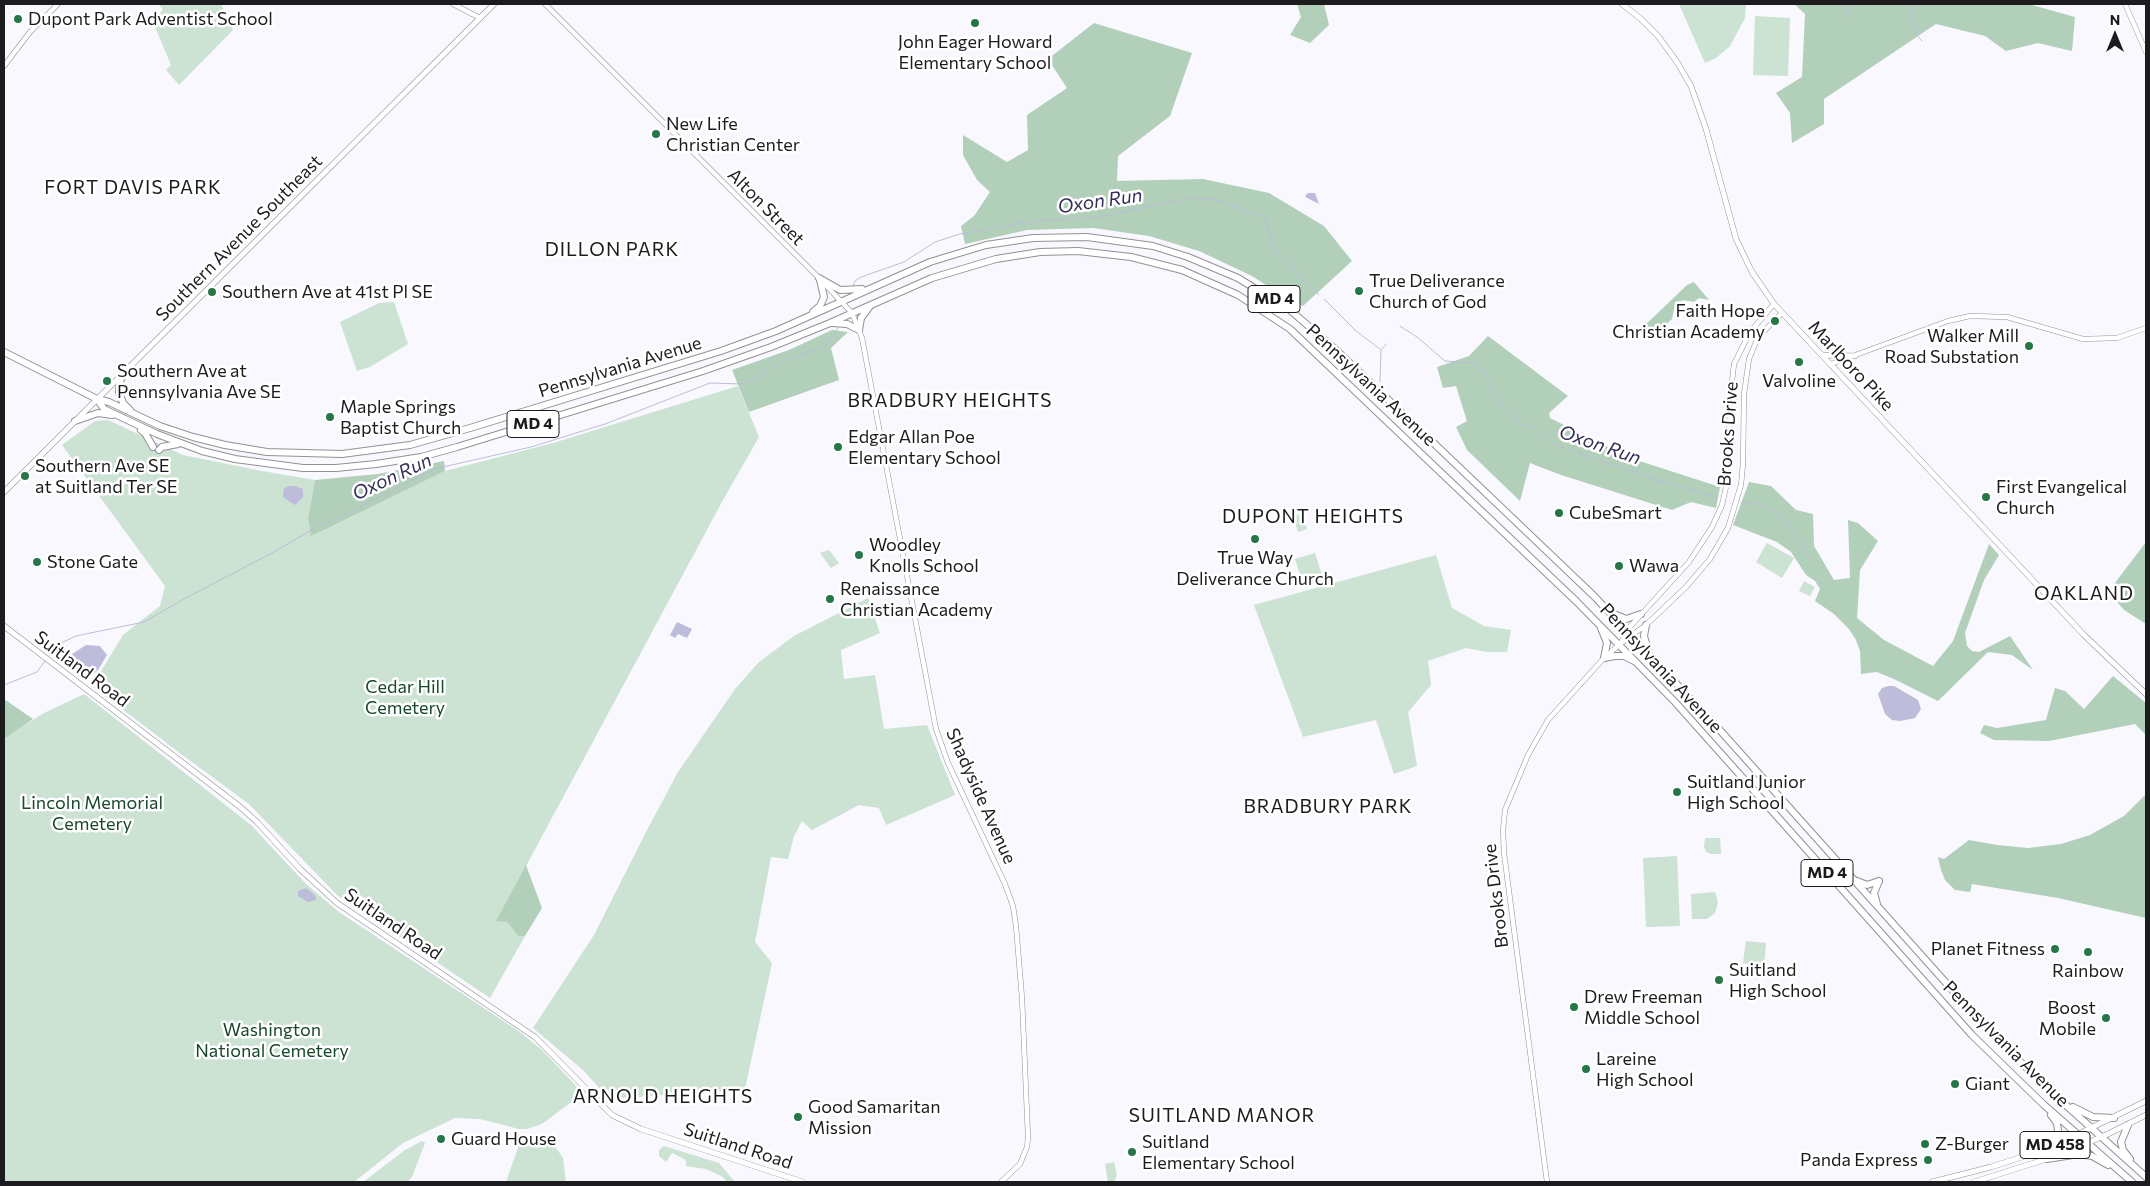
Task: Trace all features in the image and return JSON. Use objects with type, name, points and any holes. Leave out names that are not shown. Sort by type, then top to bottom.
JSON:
[{"type":"highway","name":"Pennsylvania Avenue","points":[[97,399],[109,402],[137,416],[183,433],[218,443],[267,452],[315,455],[362,452],[410,445],[690,361],[802,319],[901,274],[945,257],[986,245],[1033,238],[1087,237],[1153,246],[1188,256],[1238,278],[1272,298],[1312,328],[1609,612],[1649,653],[1974,1016],[2049,1090],[2146,1177]]},
{"type":"highway","name":"Pennsylvania Avenue","points":[[97,399],[104,409],[132,423],[215,454],[268,464],[336,468],[421,457],[703,371],[764,350],[932,278],[1006,256],[1040,252],[1078,252],[1131,257],[1168,266],[1217,284],[1252,303],[1291,330],[1596,620],[1640,665],[1952,1013],[2043,1104],[2132,1182]]},
{"type":"highway","points":[[819,278],[832,287],[852,291],[864,289],[901,274]]},
{"type":"highway","points":[[802,319],[816,310],[822,302],[823,288],[819,278]]},
{"type":"highway","points":[[830,323],[847,324],[859,330],[862,318],[870,305]]},
{"type":"highway","points":[[4,352],[97,399]]},
{"type":"highway","points":[[124,372],[119,386],[121,399],[126,407],[137,416]]},
{"type":"highway","points":[[75,421],[98,413],[116,415]]},
{"type":"highway","points":[[132,423],[145,432],[156,448],[184,444]]},
{"type":"highway","points":[[215,454],[218,443]]},
{"type":"highway","points":[[1609,612],[1626,618],[1641,614]]},
{"type":"highway","points":[[1596,620],[1607,643],[1604,658],[1624,656],[1640,665]]},
{"type":"highway","points":[[1646,625],[1644,637],[1649,653]]},
{"type":"highway","points":[[1849,875],[1865,885],[1879,881],[1874,895],[1878,908]]},
{"type":"highway","points":[[2049,1090],[2087,1115],[2099,1118],[2114,1118]]},
{"type":"highway","points":[[2043,1104],[2058,1126],[2057,1136],[2050,1148]]},
{"type":"highway","points":[[2128,1124],[2121,1137],[2121,1144],[2139,1170]]},
{"type":"highway","points":[[2047,1159],[2082,1154],[2092,1156],[2118,1170]]},
{"type":"main road","name":"Southern Avenue Southeast","points":[[4,492],[494,4]]},
{"type":"main road","name":"Marlboro Pike","points":[[1622,4],[1658,36],[1677,62],[1691,86],[1706,128],[1736,239],[1752,272],[1774,304],[2084,634],[2146,694]]},
{"type":"main road","points":[[1822,355],[1855,356]]},
{"type":"main road","name":"Suitland Road","points":[[4,626],[239,806],[337,904],[535,1037],[612,1115],[641,1129],[803,1182]]},
{"type":"main road","name":"MD 458","points":[[1932,1182],[1991,1167],[2050,1148],[2146,1101]]},
{"type":"main road","name":"MD 458","points":[[1974,1182],[2047,1159],[2101,1137],[2146,1115]]},
{"type":"street","points":[[4,66],[30,32],[58,4]]},
{"type":"street","points":[[453,4],[480,18]]},
{"type":"street","name":"Alton Street","points":[[545,4],[841,302]]},
{"type":"street","points":[[2125,4],[2146,52]]},
{"type":"street","name":"Shadyside Avenue","points":[[841,302],[852,313],[865,347],[936,729],[948,763],[1006,884],[1013,906],[1022,998],[1028,1137],[1027,1147],[1020,1164],[1001,1182]]},
{"type":"street","name":"Brooks Drive","points":[[1620,644],[1627,630],[1689,562],[1705,541],[1716,519],[1728,478],[1730,399],[1734,364],[1750,332],[1774,304]]},
{"type":"street","name":"Brooks Drive","points":[[1547,1182],[1504,853],[1503,823],[1510,796],[1537,737],[1548,720],[1604,658],[1666,608],[1701,570],[1728,528],[1737,500],[1742,470],[1744,394],[1749,359],[1761,334],[1782,313]]},
{"type":"street","points":[[1831,364],[1948,321],[1970,316],[2007,316],[2082,339],[2117,338],[2146,328]]},
{"type":"green space","points":[[158,4],[221,4],[233,30],[179,85],[166,70],[171,65],[151,17],[157,18],[163,9]]},
{"type":"green space","points":[[1297,4],[1324,4],[1329,25],[1310,43],[1290,35],[1301,17]]},
{"type":"green space","points":[[1679,4],[1746,4],[1745,18],[1730,46],[1716,58],[1705,63]]},
{"type":"green space","points":[[1794,4],[2032,4],[2075,17],[2072,51],[2038,43],[2006,51],[1985,36],[1936,24],[1824,99],[1824,124],[1792,143],[1790,113],[1776,93],[1802,77],[1805,14]]},
{"type":"green space","points":[[1755,16],[1790,18],[1788,76],[1753,75]]},
{"type":"green space","points":[[1094,23],[1192,53],[1170,116],[1118,156],[1117,181],[1203,179],[1269,193],[1324,226],[1352,261],[1303,306],[1291,301],[1252,276],[1199,251],[1149,236],[1093,228],[1027,230],[965,244],[961,226],[974,216],[990,192],[977,180],[963,155],[963,135],[1007,162],[1028,150],[1027,115],[1067,88],[1048,59]]},
{"type":"green space","points":[[1694,282],[1709,300],[1699,298],[1694,302],[1683,300],[1675,304],[1672,319],[1662,328],[1640,330],[1687,285]]},
{"type":"green space","points":[[394,302],[408,344],[370,367],[357,371],[340,322],[379,303]]},
{"type":"green space","points":[[832,330],[848,332],[831,348],[839,380],[749,412],[732,370],[789,350]]},
{"type":"green space","points":[[1488,336],[1568,396],[1549,413],[1550,418],[1630,458],[1720,487],[1716,508],[1691,502],[1672,510],[1561,475],[1530,463],[1520,501],[1467,450],[1456,427],[1467,421],[1456,386],[1443,388],[1437,367],[1469,356]]},
{"type":"green space","name":"Cedar Hill Cemetery","points":[[738,386],[759,437],[723,500],[497,920],[507,922],[518,936],[525,936],[490,998],[337,895],[249,804],[92,686],[123,635],[160,606],[165,586],[62,445],[95,421],[108,420],[183,455],[315,480],[308,518],[311,535],[445,471],[553,443]]},
{"type":"green space","points":[[444,461],[445,471],[311,536],[308,518],[315,480],[378,474]]},
{"type":"green space","points":[[1749,482],[1771,486],[1796,510],[1813,514],[1814,546],[1834,580],[1850,578],[1848,520],[1858,523],[1878,541],[1860,570],[1857,618],[1884,640],[1933,666],[1953,641],[1989,544],[1999,555],[1984,580],[1965,633],[1967,646],[1972,651],[1979,652],[2010,636],[2033,670],[2012,655],[1988,652],[1938,701],[1877,672],[1861,674],[1860,651],[1856,640],[1849,629],[1834,614],[1815,601],[1820,589],[1815,581],[1806,575],[1791,552],[1777,542],[1733,525]]},
{"type":"green space","points":[[1302,514],[1307,529],[1298,532],[1293,516]]},
{"type":"green space","points":[[2146,542],[2146,624],[2124,610],[2108,592]]},
{"type":"green space","points":[[1767,543],[1794,558],[1782,578],[1756,562]]},
{"type":"green space","points":[[829,550],[839,563],[831,568],[820,553]]},
{"type":"green space","points":[[1315,553],[1322,575],[1302,581],[1295,559]]},
{"type":"green space","points":[[1436,555],[1452,608],[1484,626],[1511,630],[1507,652],[1487,652],[1466,648],[1428,661],[1431,685],[1408,712],[1417,766],[1394,774],[1376,720],[1303,737],[1254,605]]},
{"type":"green space","points":[[1804,581],[1815,587],[1810,596],[1799,591]]},
{"type":"green space","points":[[868,598],[880,633],[841,650],[844,679],[875,675],[884,729],[927,725],[955,795],[886,825],[879,808],[859,805],[812,830],[802,821],[794,836],[788,859],[771,857],[755,942],[772,963],[745,1089],[609,1099],[584,1071],[533,1028],[594,935],[678,772],[735,689],[759,662],[794,636]]},
{"type":"green space","points":[[2113,676],[2146,703],[2146,735],[2135,724],[2049,741],[1994,740],[1980,733],[1984,725],[1997,728],[2046,720],[2055,688],[2065,691],[2084,709]]},
{"type":"green space","name":"Washington National Cemetery","points":[[84,694],[251,825],[306,884],[339,912],[520,1032],[543,1051],[580,1090],[578,1097],[542,1124],[527,1129],[519,1129],[480,1119],[455,1118],[403,1143],[354,1182],[4,1182],[4,738],[44,713]]},
{"type":"green space","points":[[4,699],[33,719],[4,739]]},
{"type":"green space","points":[[2146,794],[2146,918],[2058,898],[1972,884],[1970,892],[1955,890],[1945,880],[1941,870],[1938,857],[1944,859],[1969,840],[2028,848],[2061,844],[2090,835],[2124,816]]},
{"type":"green space","points":[[1705,838],[1720,838],[1721,854],[1706,852],[1704,847]]},
{"type":"green space","points":[[1677,856],[1680,926],[1646,927],[1643,858]]},
{"type":"green space","points":[[526,865],[542,908],[525,936],[518,936],[507,922],[496,921]]},
{"type":"green space","points":[[1715,892],[1718,902],[1715,913],[1707,919],[1692,919],[1691,894]]},
{"type":"green space","points":[[1746,941],[1766,943],[1764,966],[1743,963]]},
{"type":"green space","points":[[522,1136],[541,1138],[552,1142],[563,1158],[566,1182],[506,1182]]},
{"type":"green space","points":[[422,1141],[425,1143],[412,1177],[407,1182],[363,1182],[405,1150]]},
{"type":"green space","points":[[664,1146],[719,1163],[735,1182],[727,1182],[723,1177],[706,1169],[686,1166],[686,1160],[672,1153],[666,1162],[659,1156],[659,1150]]},
{"type":"green space","points":[[1114,1162],[1117,1175],[1114,1182],[1108,1182],[1105,1164]]},
{"type":"water","points":[[1308,193],[1315,193],[1319,204],[1305,196]]},
{"type":"water","points":[[289,486],[303,489],[303,497],[295,505],[283,497],[284,488]]},
{"type":"water","points":[[677,622],[692,629],[687,638],[678,634],[675,638],[670,635]]},
{"type":"water","points":[[86,645],[100,646],[107,655],[98,670],[91,676],[63,660]]},
{"type":"water","points":[[1894,686],[1918,700],[1921,709],[1915,718],[1900,721],[1892,720],[1885,714],[1878,694],[1882,688]]},
{"type":"water","points":[[306,888],[315,895],[316,900],[308,902],[298,896],[298,891]]},
{"type":"waterway","points":[[1846,4],[1849,18]]},
{"type":"waterway","points":[[1912,4],[1913,10],[1908,14],[1913,21],[1916,34],[1922,41]]},
{"type":"waterway","name":"Oxon Run","points":[[853,286],[855,281],[861,277],[904,262],[935,242],[960,234],[1034,221],[1098,217],[1190,198],[1213,199],[1264,217],[1274,249],[1285,258],[1319,295]]},
{"type":"waterway","name":"Oxon Run","points":[[1324,299],[1355,330],[1381,350],[1380,382]]},
{"type":"waterway","name":"Oxon Run","points":[[1400,326],[1417,337],[1445,361],[1472,363],[1486,374],[1493,395],[1520,423],[1536,429],[1550,443],[1657,480],[1717,497]]},
{"type":"waterway","name":"Oxon Run","points":[[47,658],[59,644],[76,636],[144,622],[315,528],[434,469],[531,447],[605,424],[710,383],[743,384],[788,359],[827,345],[838,328]]},
{"type":"waterway","name":"Oxon Run","points":[[1382,349],[1386,344]]},
{"type":"waterway","name":"Oxon Run","points":[[1744,502],[1761,505],[1779,513],[1814,563]]},
{"type":"waterway","name":"Oxon Run","points":[[4,685],[37,672],[45,661]]},
{"type":"place","name":"Dupont Park Adventist School","points":[[18,19]]},
{"type":"place","name":"John Eager Howard Elementary School","points":[[975,23]]},
{"type":"place","name":"New Life Christian Center","points":[[656,134]]},
{"type":"place","name":"True Deliverance Church of God","points":[[1359,291]]},
{"type":"place","name":"Southern Ave at 41st Pl SE","points":[[212,292]]},
{"type":"place","name":"Faith Hope Christian Academy","points":[[1775,321]]},
{"type":"place","name":"Walker Mill Road Substation","points":[[2029,346]]},
{"type":"place","name":"Valvoline","points":[[1799,362]]},
{"type":"place","name":"Southern Ave at Pennsylvania Ave SE","points":[[107,381]]},
{"type":"place","name":"Maple Springs Baptist Church","points":[[330,417]]},
{"type":"place","name":"Edgar Allan Poe Elementary School","points":[[838,447]]},
{"type":"place","name":"Southern Ave SE at Suitland Ter SE","points":[[25,476]]},
{"type":"place","name":"First Evangelical Church","points":[[1986,497]]},
{"type":"place","name":"CubeSmart","points":[[1559,513]]},
{"type":"place","name":"True Way Deliverance Church","points":[[1255,539]]},
{"type":"place","name":"Woodley Knolls School","points":[[859,555]]},
{"type":"place","name":"Stone Gate","points":[[37,562]]},
{"type":"place","name":"Wawa","points":[[1619,566]]},
{"type":"place","name":"Renaissance Christian Academy","points":[[830,599]]},
{"type":"place","name":"Suitland Junior High School","points":[[1677,792]]},
{"type":"place","name":"Planet Fitness","points":[[2055,949]]},
{"type":"place","name":"Rainbow","points":[[2088,952]]},
{"type":"place","name":"Suitland High School","points":[[1719,980]]},
{"type":"place","name":"Drew Freeman Middle School","points":[[1574,1007]]},
{"type":"place","name":"Boost Mobile","points":[[2106,1018]]},
{"type":"place","name":"Lareine High School","points":[[1586,1069]]},
{"type":"place","name":"Giant","points":[[1955,1084]]},
{"type":"place","name":"Good Samaritan Mission","points":[[798,1117]]},
{"type":"place","name":"Guard House","points":[[441,1139]]},
{"type":"place","name":"Z-Burger","points":[[1925,1144]]},
{"type":"place","name":"Suitland Elementary School","points":[[1132,1152]]},
{"type":"place","name":"Panda Express","points":[[1928,1160]]},
{"type":"district","name":"FORT DAVIS PARK","points":[[133,188]]},
{"type":"district","name":"DILLON PARK","points":[[612,250]]},
{"type":"district","name":"BRADBURY HEIGHTS","points":[[950,401]]},
{"type":"district","name":"DUPONT HEIGHTS","points":[[1313,517]]},
{"type":"district","name":"OAKLAND","points":[[2084,594]]},
{"type":"district","name":"BRADBURY PARK","points":[[1328,807]]},
{"type":"district","name":"ARNOLD HEIGHTS","points":[[663,1097]]},
{"type":"district","name":"SUITLAND MANOR","points":[[1222,1116]]},
{"type":"park label","name":"Lincoln Memorial Cemetery","points":[[92,813]]}]
